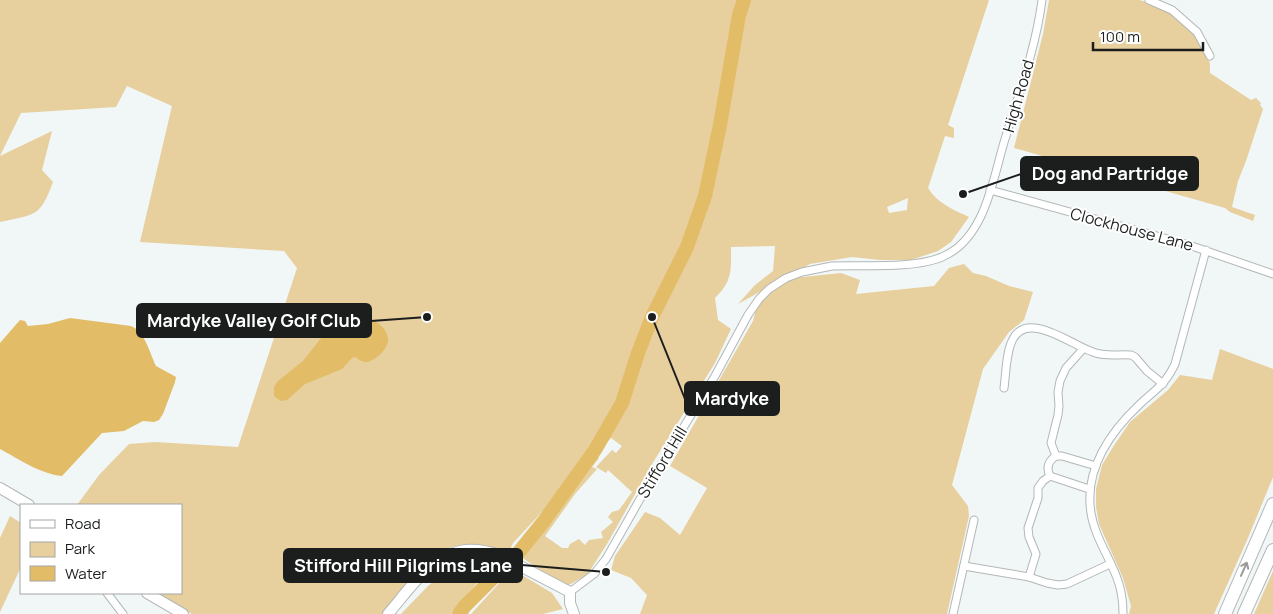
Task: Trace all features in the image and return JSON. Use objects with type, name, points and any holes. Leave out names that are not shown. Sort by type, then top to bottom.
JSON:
[{"type":"highway","points":[[1224,614],[1273,504]]},
{"type":"highway","points":[[1244,614],[1273,550]]},
{"type":"main road","points":[[0,488],[27,504]]},
{"type":"main road","points":[[388,614],[428,570],[444,557],[468,550],[499,555],[570,592],[570,603],[574,614]]},
{"type":"main road","points":[[148,594],[169,611],[183,614]]},
{"type":"street","name":"High Road","points":[[990,190],[1035,38],[1042,0]]},
{"type":"street","points":[[1150,0],[1172,10],[1197,32],[1210,56]]},
{"type":"street","name":"Clockhouse Lane","points":[[990,190],[1206,250],[1273,274]]},
{"type":"street","name":"Stifford Hill","points":[[570,592],[594,574],[606,559],[653,476],[721,366],[748,315],[764,294],[786,278],[818,268],[924,263],[946,256],[967,239],[980,218],[990,190]]},
{"type":"street","points":[[1123,614],[1118,582],[1092,521],[1089,489],[1096,466],[1113,433],[1124,420],[1163,384],[1175,364],[1206,250]]},
{"type":"street","points":[[1004,388],[1010,346],[1013,338],[1024,329],[1038,328],[1095,353],[1131,355],[1163,384]]},
{"type":"street","points":[[1056,456],[1051,438],[1058,415],[1060,380],[1066,368],[1083,349]]},
{"type":"street","points":[[1050,476],[1048,464],[1056,456],[1096,466]]},
{"type":"street","points":[[1050,476],[1089,489]]},
{"type":"street","points":[[1029,577],[1036,554],[1029,537],[1028,528],[1038,498],[1038,488],[1050,476]]},
{"type":"street","points":[[952,614],[974,520]]},
{"type":"street","points":[[964,566],[1029,577],[1047,584],[1067,584],[1110,564]]},
{"type":"street","points":[[108,594],[123,614]]},
{"type":"green space","points":[[0,0],[989,0],[948,125],[954,128],[954,138],[945,136],[928,188],[941,202],[969,217],[951,242],[938,251],[911,260],[880,260],[852,257],[810,264],[738,304],[755,285],[773,271],[775,246],[731,247],[730,274],[725,286],[715,298],[718,320],[731,329],[715,363],[652,464],[607,544],[587,575],[567,586],[518,555],[576,479],[597,455],[599,458],[592,467],[597,469],[575,494],[545,536],[562,548],[568,548],[570,544],[579,539],[585,545],[589,540],[603,538],[601,532],[613,522],[608,517],[612,512],[619,510],[632,492],[608,470],[606,473],[596,467],[612,450],[616,453],[622,446],[611,438],[513,543],[508,554],[485,546],[466,544],[449,548],[435,556],[422,568],[383,614],[192,614],[158,594],[182,594],[182,504],[78,504],[99,475],[129,444],[155,442],[238,447],[297,268],[284,251],[140,242],[172,106],[127,86],[116,107],[21,113],[0,156]],"holes":[[[908,198],[907,210],[889,213],[887,207]]]},
{"type":"green space","points":[[1049,0],[1139,0],[1161,7],[1181,21],[1198,38],[1209,58],[1210,73],[1251,100],[1256,98],[1261,103],[1260,105],[1263,109],[1238,181],[1232,207],[1255,215],[1253,221],[1230,212],[1225,208],[1014,148],[1043,34]]},
{"type":"green space","points":[[52,131],[42,170],[53,182],[44,202],[40,208],[29,215],[0,222],[0,156]]},
{"type":"green space","points":[[964,264],[973,273],[986,276],[1009,286],[1033,292],[1024,320],[1009,332],[983,369],[952,485],[968,506],[969,516],[947,614],[640,614],[647,595],[631,578],[611,570],[615,556],[645,512],[660,518],[680,535],[707,488],[670,466],[753,321],[757,305],[772,290],[793,278],[841,273],[860,280],[856,294],[934,286],[949,268]]},
{"type":"green space","points":[[1220,349],[1273,369],[1273,477],[1214,614],[1129,614],[1131,606],[1123,578],[1099,524],[1096,507],[1096,489],[1102,465],[1130,422],[1168,390],[1180,375],[1212,380]]},
{"type":"green space","points":[[10,516],[20,522],[20,569],[0,612],[0,538]]},
{"type":"green space","points":[[468,561],[482,561],[491,566],[451,614],[401,614],[428,586],[451,567]]},
{"type":"green space","points":[[512,569],[552,593],[563,609],[543,614],[471,614]]},
{"type":"green space","points":[[1273,571],[1273,614],[1254,614]]},
{"type":"water","points":[[351,316],[375,321],[384,329],[388,340],[386,347],[380,354],[367,362],[361,361],[356,357],[352,358],[342,369],[305,384],[287,400],[281,401],[274,396],[274,387],[278,381],[303,361],[322,337]]},
{"type":"water","points":[[70,318],[131,326],[140,333],[156,366],[176,377],[163,414],[159,420],[154,422],[143,421],[124,431],[102,433],[62,476],[38,469],[0,449],[0,343],[20,320],[25,321],[28,326],[48,324]]},
{"type":"waterway","points":[[459,614],[519,552],[544,521],[595,450],[622,403],[652,317],[687,247],[705,196],[720,125],[739,15],[744,0]]},
{"type":"place","name":"Dog and Partridge","points":[[963,194]]},
{"type":"place","name":"Mardyke Valley Golf Club","points":[[427,317]]},
{"type":"place","name":"Mardyke","points":[[652,317]]},
{"type":"place","name":"Stifford Hill Pilgrims Lane","points":[[606,572]]}]
